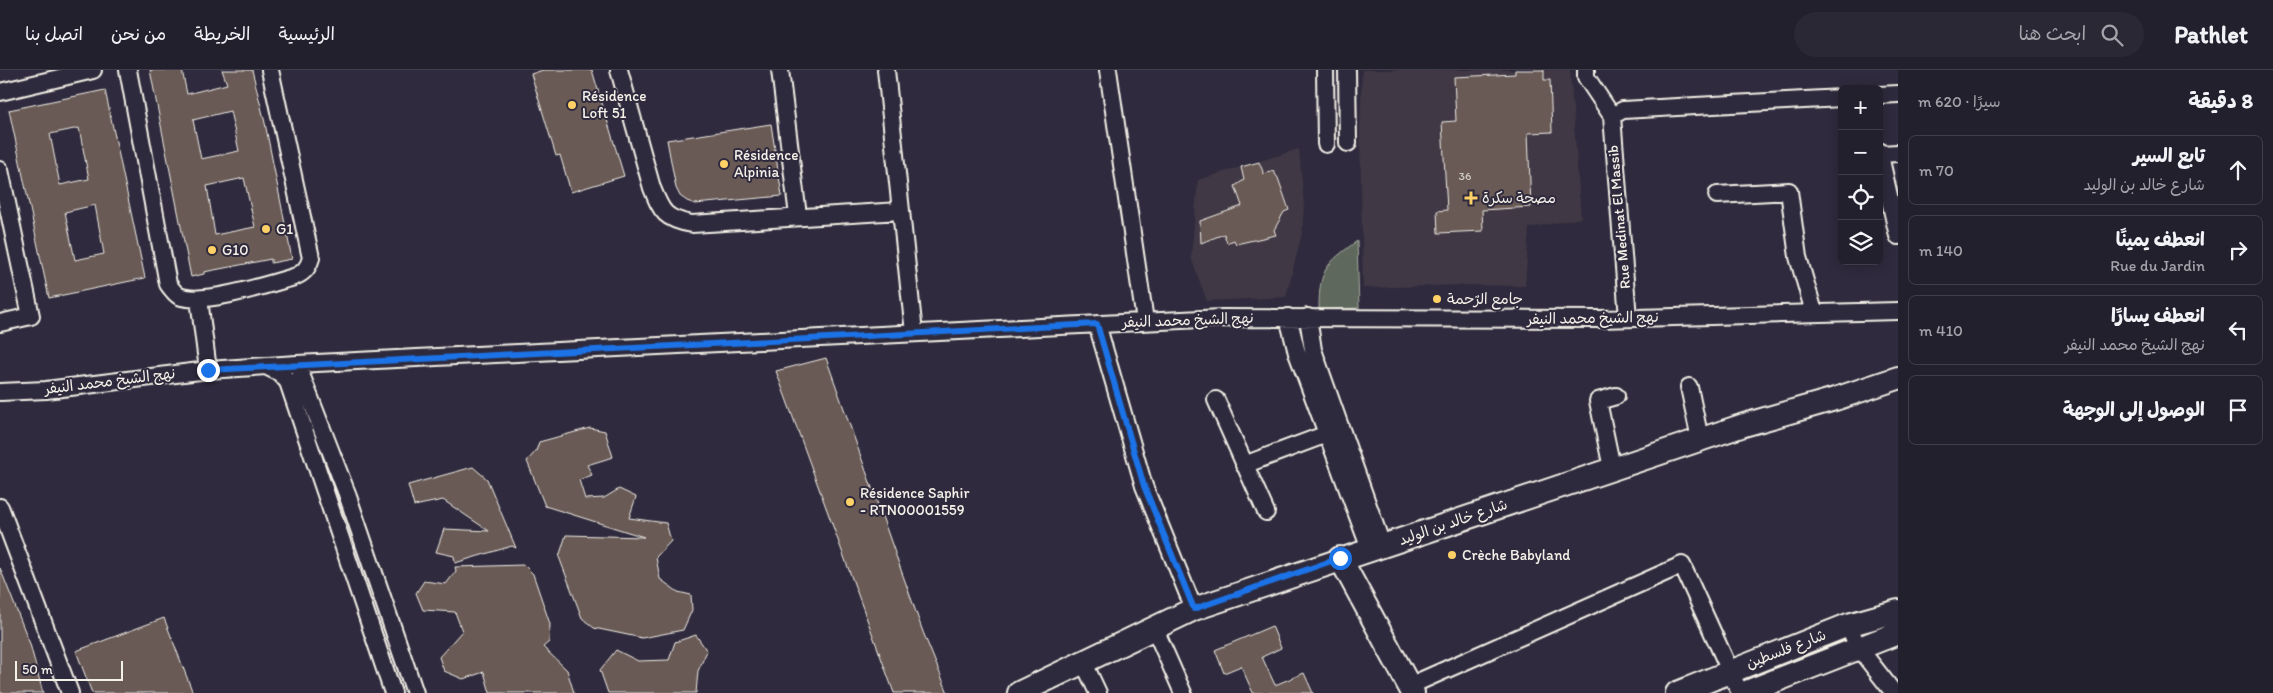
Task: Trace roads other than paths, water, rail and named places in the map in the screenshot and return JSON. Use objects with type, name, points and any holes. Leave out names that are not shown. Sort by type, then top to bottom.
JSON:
[{"type":"street","points":[[0,92],[93,70]]},
{"type":"street","points":[[128,70],[168,284],[178,296],[199,299],[237,293],[303,274],[312,258],[270,70]]},
{"type":"street","points":[[619,70],[652,188],[659,206],[666,216],[675,221],[692,224],[900,210]]},
{"type":"street","points":[[780,70],[798,216]]},
{"type":"street","points":[[886,70],[914,333]]},
{"type":"street","points":[[1108,70],[1145,321]]},
{"type":"street","points":[[1325,70],[1326,144]]},
{"type":"street","points":[[1347,70],[1348,143]]},
{"type":"street","points":[[1586,70],[1586,78],[1612,116],[1623,110],[1838,98]]},
{"type":"street","points":[[1883,95],[1898,94]]},
{"type":"street","name":"Rue Medinat El Massib","points":[[1612,116],[1628,318]]},
{"type":"street","points":[[1883,152],[1898,153]]},
{"type":"street","points":[[1883,166],[1898,236]]},
{"type":"street","points":[[0,170],[31,316],[0,323]]},
{"type":"street","points":[[1717,195],[1789,191],[1798,257],[1814,312]]},
{"type":"street","points":[[199,299],[208,370]]},
{"type":"street","name":"نهج الشيخ محمد النيفر","points":[[0,392],[46,390],[208,370],[297,364],[1145,321],[1288,317],[1411,319],[1628,318],[1898,311]]},
{"type":"street","points":[[1288,317],[1297,353],[1327,434],[1376,547]]},
{"type":"street","points":[[1308,317],[1313,350],[1376,547]]},
{"type":"street","points":[[1097,324],[1144,486],[1194,609]]},
{"type":"street","points":[[297,364],[346,491],[415,693]]},
{"type":"street","points":[[266,366],[280,373],[288,382],[392,693]]},
{"type":"street","name":"شارع خالد بن الوليد","points":[[1018,693],[1194,609],[1340,558],[1700,439],[1898,378]]},
{"type":"street","points":[[1689,387],[1700,439]]},
{"type":"street","points":[[1612,468],[1598,401],[1616,396]]},
{"type":"street","points":[[1216,400],[1266,512]]},
{"type":"street","points":[[1244,465],[1327,434]]},
{"type":"street","points":[[0,507],[3,524],[70,693]]},
{"type":"street","points":[[1340,558],[1411,690],[1682,565],[1740,693]]},
{"type":"street","name":"شارع فلسطين","points":[[1677,693],[1848,625],[1898,611]]},
{"type":"street","points":[[1848,625],[1858,647],[1894,693]]},
{"type":"street","points":[[1154,627],[1183,693]]},
{"type":"street","name":"شارع فلسطين","points":[[1744,693],[1898,633]]},
{"type":"street","points":[[1083,661],[1098,693]]},
{"type":"place","name":"Résidence Loft 51","points":[[572,105]]},
{"type":"place","name":"Résidence Alpinia","points":[[724,164]]},
{"type":"place","name":"مصحة سكرة","points":[[1471,198]]},
{"type":"place","name":"G1","points":[[266,229]]},
{"type":"place","name":"G10","points":[[212,250]]},
{"type":"place","name":"جامع الرٌحمة","points":[[1437,299]]},
{"type":"place","name":"Résidence Saphir - RTN00001559","points":[[850,502]]},
{"type":"place","name":"Crèche Babyland","points":[[1452,555]]}]
